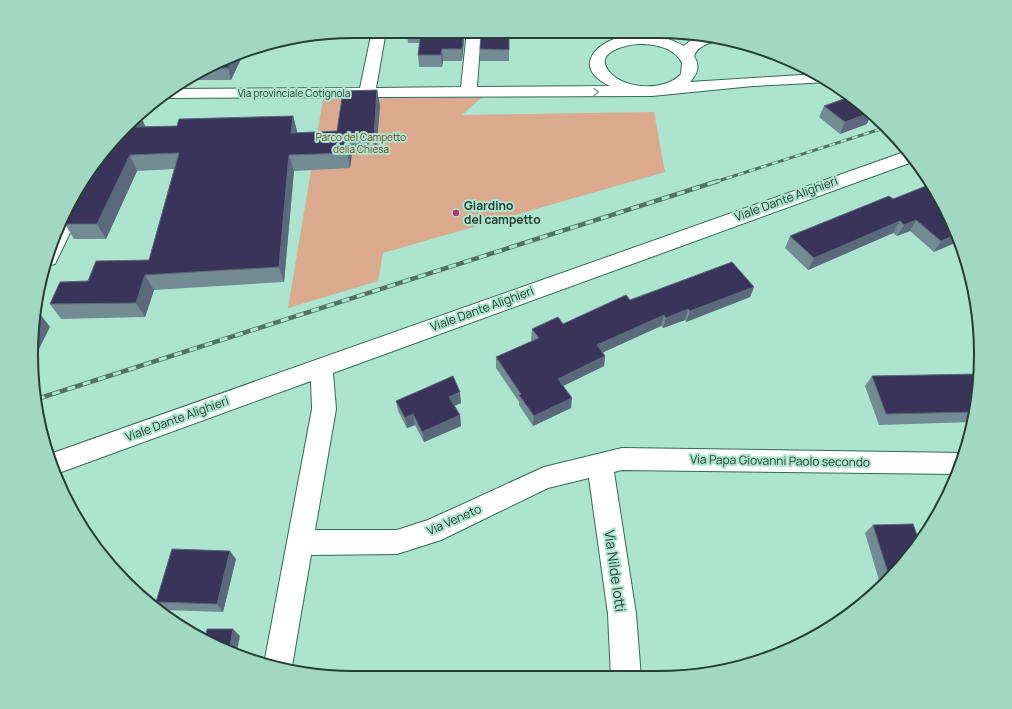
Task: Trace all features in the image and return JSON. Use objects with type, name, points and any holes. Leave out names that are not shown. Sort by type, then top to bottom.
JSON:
[{"type":"street","points":[[367,93],[378,38]]},
{"type":"street","points":[[469,92],[473,38]]},
{"type":"street","points":[[645,38],[617,43],[608,47],[601,53],[598,60],[599,68],[603,75],[620,86],[645,91]]},
{"type":"street","points":[[641,39],[662,42],[672,46],[686,56],[691,67],[690,72],[683,82],[668,89]]},
{"type":"street","points":[[686,56],[689,49],[700,41]]},
{"type":"street","points":[[543,92],[569,86],[591,75],[599,68]]},
{"type":"street","points":[[690,72],[708,79],[730,84]]},
{"type":"street","points":[[543,92],[645,91],[813,79]]},
{"type":"street","name":"Via provinciale Cotignola","points":[[175,94],[543,92]]},
{"type":"street","name":"Viale Dante Alighieri","points":[[57,462],[905,158]]},
{"type":"street","points":[[279,662],[324,409],[322,367]]},
{"type":"street","name":"Via Papa Giovanni Paolo secondo","points":[[601,464],[622,459],[955,463]]},
{"type":"street","name":"Via Veneto","points":[[301,543],[397,542],[432,531],[544,478],[601,464]]},
{"type":"street","name":"Via Nilde Iotti","points":[[601,464],[602,483],[622,614],[626,671]]},
{"type":"green space","name":"Parco del Campetto della Chiesa","points":[[482,97],[462,115],[654,112],[665,172],[383,253],[378,281],[288,308],[323,99]]},
{"type":"building","points":[[420,38],[463,38],[462,49],[442,49],[441,55],[418,55]]},
{"type":"building","points":[[481,38],[509,38],[509,50],[480,49]]},
{"type":"building","points":[[230,63],[228,68],[221,68]]},
{"type":"building","points":[[377,90],[374,137],[349,139],[347,153],[289,155],[279,267],[145,275],[136,303],[50,304],[60,282],[88,281],[96,261],[149,260],[179,153],[130,155],[97,224],[66,224],[80,196],[103,162],[135,127],[177,126],[179,119],[293,116],[291,133],[337,131],[343,91]]},
{"type":"building","points":[[844,99],[864,115],[845,122],[824,106]]},
{"type":"building","points":[[926,186],[932,196],[951,237],[941,241],[916,220],[904,225],[900,221],[814,258],[790,236],[889,196],[893,199]]},
{"type":"building","points":[[732,262],[754,287],[690,311],[688,309],[666,318],[664,315],[597,345],[605,356],[558,379],[572,398],[534,416],[519,395],[521,394],[496,357],[539,338],[532,329],[558,317],[563,324],[626,295],[630,300]]},
{"type":"building","points":[[973,374],[969,412],[886,414],[872,376]]},
{"type":"building","points":[[453,376],[460,392],[449,397],[460,415],[422,432],[413,414],[405,418],[396,401]]},
{"type":"building","points":[[913,524],[917,535],[887,571],[873,525]]},
{"type":"building","points":[[172,549],[230,551],[217,604],[156,601]]},
{"type":"building","points":[[207,629],[233,629],[230,646],[206,634]]},
{"type":"railway","points":[[715,182],[879,129]]},
{"type":"railway","points":[[41,398],[718,181]]},
{"type":"place","name":"Giardino del campetto","points":[[456,213]]}]
